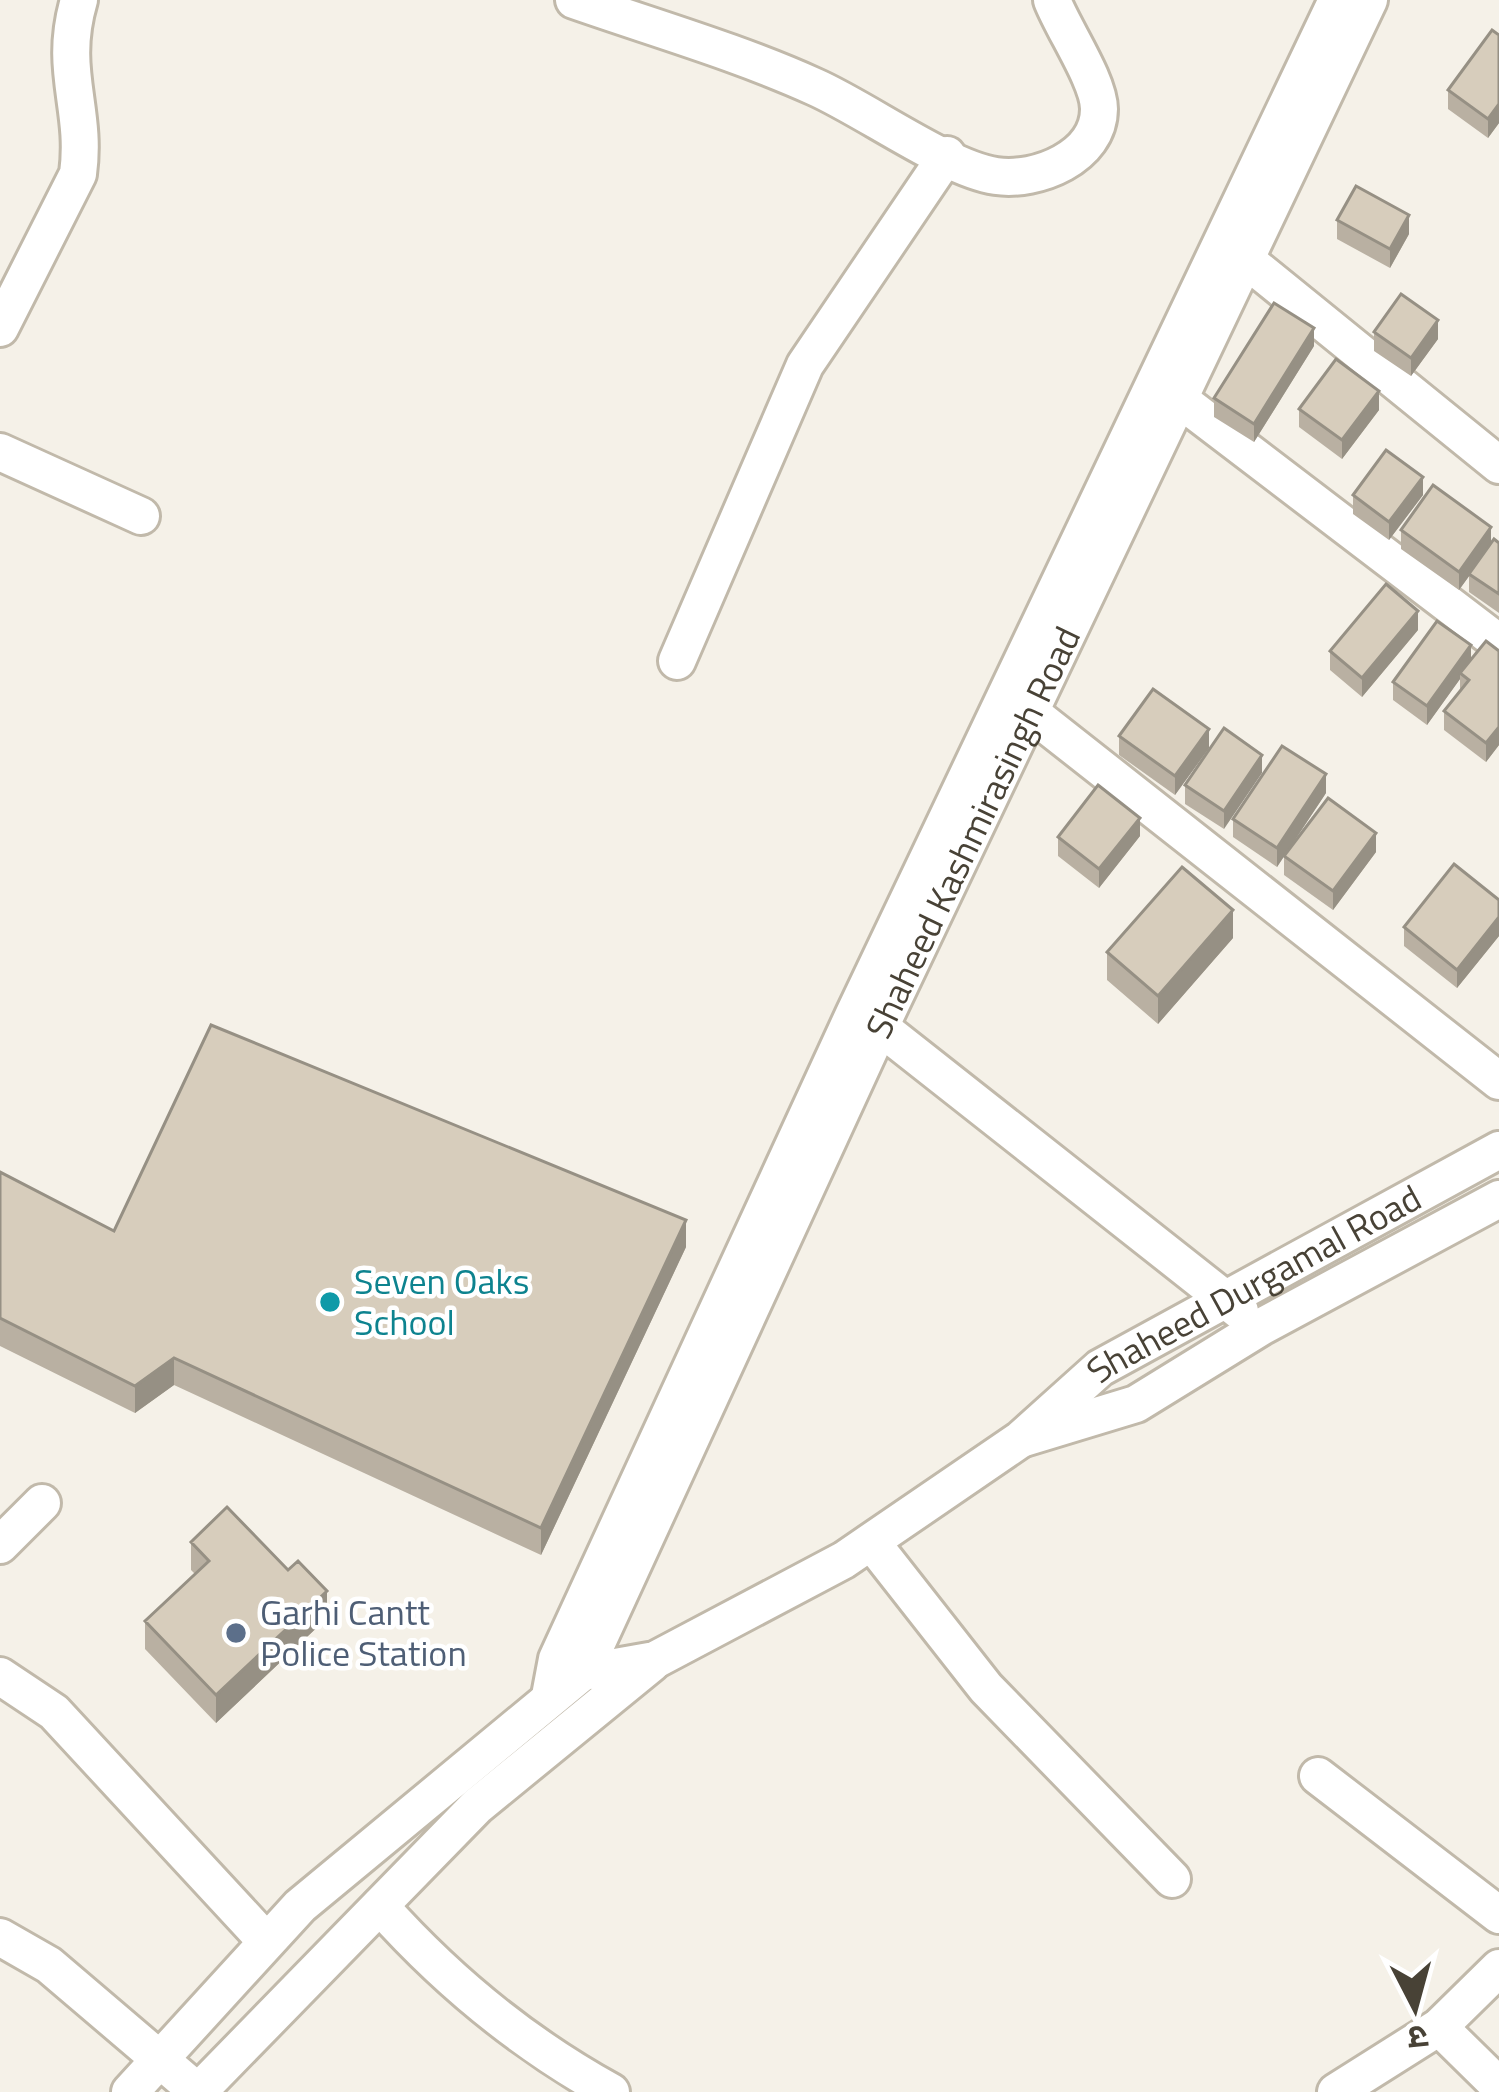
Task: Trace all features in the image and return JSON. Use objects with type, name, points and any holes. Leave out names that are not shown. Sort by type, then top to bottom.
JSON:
[{"type":"street","points":[[0,328],[78,174],[82,149],[68,56],[79,0]]},
{"type":"street","points":[[574,0],[816,87],[994,176],[1034,176],[1061,165],[1088,142],[1100,111],[1095,90],[1052,0]]},
{"type":"street","name":"Shaheed Kashmirasingh Road","points":[[571,1665],[854,1014],[1337,0]]},
{"type":"street","name":"Shaheed Kashmirasingh Road","points":[[571,1665],[1369,0]]},
{"type":"street","points":[[677,661],[805,364],[947,155]]},
{"type":"street","points":[[1245,259],[1499,465]]},
{"type":"street","points":[[1179,399],[1499,643]]},
{"type":"street","points":[[0,452],[141,516]]},
{"type":"street","points":[[1030,712],[1499,1082]]},
{"type":"street","points":[[880,1027],[1261,1327]]},
{"type":"street","name":"Shaheed Durgamal Road","points":[[571,1665],[656,1660],[873,1544],[1021,1438],[1100,1368],[1499,1150]]},
{"type":"street","name":"Shaheed Durgamal Road","points":[[1021,1438],[1136,1404],[1261,1327],[1499,1199]]},
{"type":"street","points":[[0,1545],[42,1503]]},
{"type":"street","points":[[873,1544],[986,1688],[1172,1879]]},
{"type":"street","points":[[0,1937],[49,1965],[198,2092],[477,1806],[656,1660]]},
{"type":"street","points":[[130,2092],[265,1940],[339,1871],[550,1696],[571,1665]]},
{"type":"street","points":[[0,1676],[54,1712],[265,1940]]},
{"type":"street","points":[[1318,1775],[1499,1915]]},
{"type":"street","points":[[380,1906],[435,1967],[467,1993],[516,2032],[611,2092]]},
{"type":"street","points":[[1336,2092],[1439,2027],[1499,1968]]},
{"type":"street","points":[[1439,2027],[1499,2086]]},
{"type":"building","points":[[1492,30],[1499,35],[1499,104],[1488,119],[1448,90]]},
{"type":"building","points":[[1356,186],[1409,215],[1390,249],[1337,220]]},
{"type":"building","points":[[1401,294],[1438,320],[1411,358],[1374,332]]},
{"type":"building","points":[[1274,303],[1314,328],[1254,424],[1214,398]]},
{"type":"building","points":[[1336,359],[1379,391],[1342,440],[1299,409]]},
{"type":"building","points":[[1386,450],[1423,477],[1389,522],[1353,495]]},
{"type":"building","points":[[1433,485],[1491,527],[1459,572],[1401,530]]},
{"type":"building","points":[[1494,539],[1499,543],[1499,594],[1469,574]]},
{"type":"building","points":[[1386,584],[1418,611],[1362,678],[1330,651]]},
{"type":"building","points":[[1437,621],[1471,645],[1427,706],[1393,682]]},
{"type":"building","points":[[1486,641],[1499,651],[1499,727],[1486,743],[1444,711],[1469,680],[1460,673]]},
{"type":"building","points":[[1153,689],[1209,729],[1175,776],[1119,736]]},
{"type":"building","points":[[1224,728],[1262,755],[1224,811],[1185,785]]},
{"type":"building","points":[[1282,746],[1326,774],[1277,848],[1233,819]]},
{"type":"building","points":[[1098,785],[1140,818],[1099,869],[1058,837]]},
{"type":"building","points":[[1328,798],[1376,833],[1333,891],[1284,856]]},
{"type":"building","points":[[1454,864],[1499,900],[1499,917],[1457,970],[1404,927]]},
{"type":"building","points":[[1182,867],[1233,910],[1158,996],[1107,952]]},
{"type":"building","name":"Seven Oaks School","points":[[211,1025],[686,1220],[541,1528],[174,1358],[135,1386],[0,1318],[0,1172],[114,1231]]},
{"type":"building","name":"Garhi Cantt Police Station","points":[[227,1507],[288,1570],[298,1561],[327,1591],[216,1695],[145,1621],[209,1561],[191,1542]]},
{"type":"place","name":"Seven Oaks School","points":[[330,1302]]},
{"type":"place","name":"Garhi Cantt Police Station","points":[[236,1633]]}]
